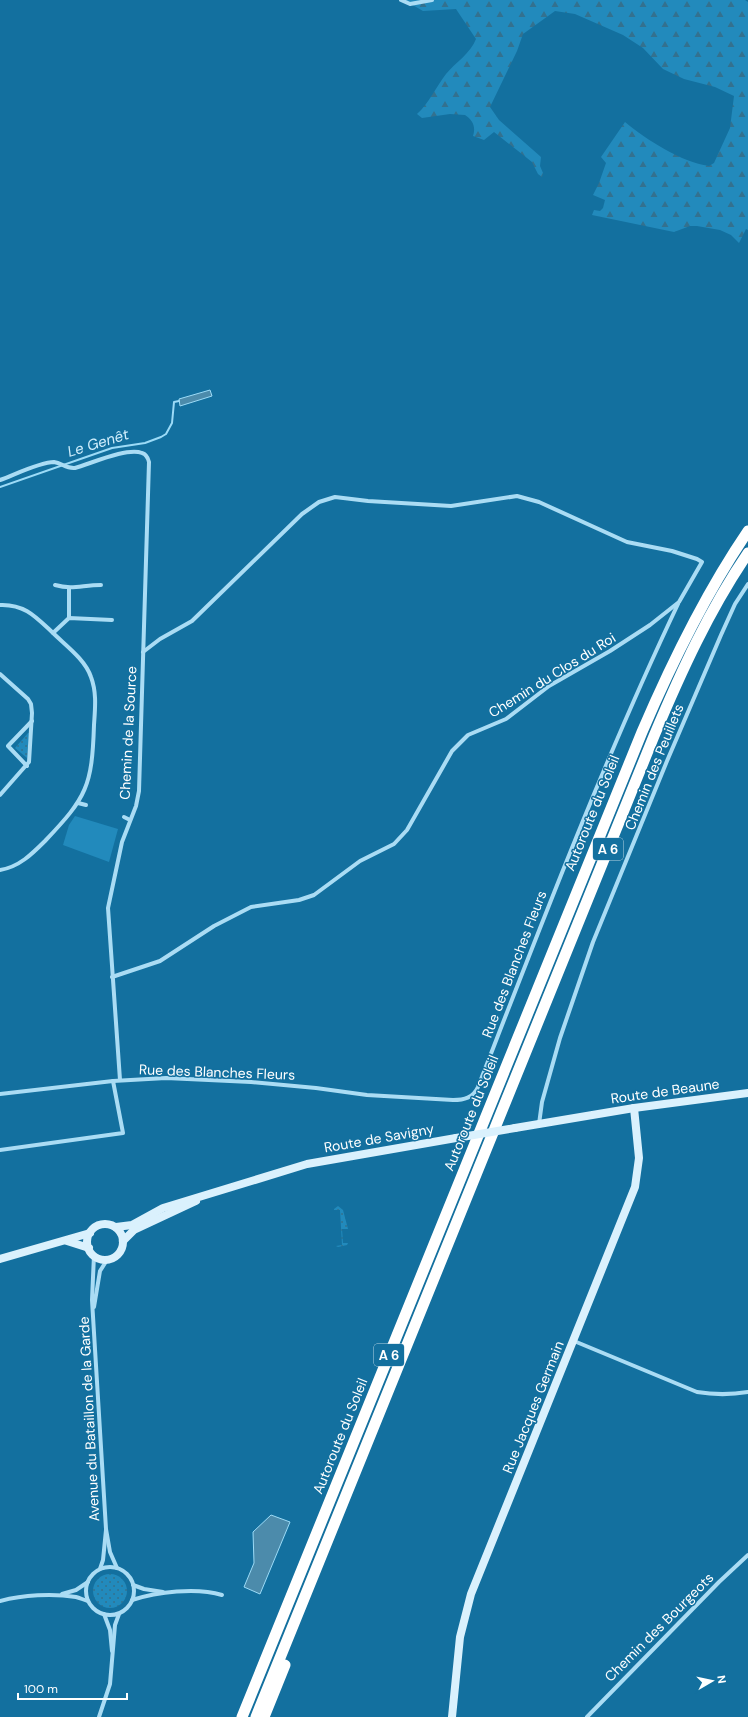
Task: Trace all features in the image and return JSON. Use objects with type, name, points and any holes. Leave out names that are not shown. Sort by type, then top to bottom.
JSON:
[{"type":"highway","name":"Autoroute du Soleil","points":[[242,1717],[642,732],[670,669],[698,612],[719,575],[748,531]]},
{"type":"highway","name":"Autoroute du Soleil","points":[[256,1717],[657,728],[702,630],[748,553]]},
{"type":"highway","points":[[264,1717],[310,1601],[313,1576]]},
{"type":"main road","name":"Route de Beaune","points":[[585,1116],[748,1093]]},
{"type":"main road","name":"Rue Jacques Germain","points":[[452,1717],[460,1637],[471,1594],[628,1207],[637,1179],[639,1158],[634,1108]]},
{"type":"main road","name":"Route de Savigny","points":[[116,1228],[132,1225],[152,1214],[194,1198],[273,1173],[319,1161],[585,1116]]},
{"type":"main road","name":"Route de Savigny","points":[[123,1241],[152,1214]]},
{"type":"main road","points":[[0,1259],[90,1233],[101,1224],[106,1224],[116,1228],[121,1234],[123,1241],[119,1254],[107,1260],[94,1255],[89,1248],[88,1239],[90,1233]]},
{"type":"main road","points":[[65,1241],[89,1248]]},
{"type":"street","points":[[401,0],[410,4],[432,0]]},
{"type":"street","name":"Chemin de la Source","points":[[0,480],[48,463],[56,462],[66,468],[75,468],[131,452],[141,452],[145,455],[150,466],[139,791],[122,842],[108,908],[120,1080]]},
{"type":"street","name":"Chemin du Clos du Roi","points":[[112,977],[160,961],[214,926],[246,909],[262,904],[298,900],[314,895],[360,861],[394,844],[407,830],[452,751],[462,740],[473,732],[506,719],[549,686],[633,636],[679,602],[702,562],[697,559],[666,550],[627,542],[538,502],[517,496],[451,506],[368,501],[335,496],[319,502],[302,514],[192,621],[160,639],[143,652]]},
{"type":"street","name":"Chemin des Peuillets","points":[[539,1124],[548,1082],[572,1000],[593,942],[667,761],[721,635],[735,604],[748,584]]},
{"type":"street","points":[[55,585],[69,589],[85,585],[100,585]]},
{"type":"street","points":[[69,589],[69,618]]},
{"type":"street","name":"Rue des Blanches Fleurs","points":[[0,1094],[120,1080],[166,1078],[251,1082],[316,1088],[367,1095],[452,1100],[467,1099],[473,1095],[478,1087],[598,782],[679,602]]},
{"type":"street","points":[[0,605],[19,606],[39,619],[85,665],[94,687],[92,764],[86,789],[78,803],[49,837],[27,858],[11,867],[0,870]]},
{"type":"street","points":[[53,633],[69,618],[112,620]]},
{"type":"street","points":[[0,674],[28,699],[31,704],[32,720],[30,754],[27,766],[0,795]]},
{"type":"street","points":[[27,766],[8,746],[32,720]]},
{"type":"street","points":[[78,803],[86,806]]},
{"type":"street","points":[[124,817],[130,820]]},
{"type":"street","points":[[0,1150],[123,1133],[113,1081]]},
{"type":"street","name":"Avenue du Bataillon de la Garde","points":[[94,1255],[92,1290],[106,1529],[110,1552],[117,1568]]},
{"type":"street","name":"Avenue du Bataillon de la Garde","points":[[94,1308],[100,1271],[107,1260]]},
{"type":"street","points":[[574,1341],[697,1392],[720,1395],[748,1392]]},
{"type":"street","name":"Avenue du Bataillon de la Garde","points":[[100,1569],[103,1560],[106,1529]]},
{"type":"street","name":"Chemin des Bourgeots","points":[[587,1717],[714,1587],[748,1555]]},
{"type":"street","points":[[0,1601],[58,1595],[76,1590],[88,1582],[100,1569],[117,1568],[127,1575],[133,1585],[132,1600],[119,1614],[115,1626],[110,1684],[99,1717]]},
{"type":"street","points":[[88,1582],[86,1594],[88,1601],[97,1611],[104,1614],[119,1614]]},
{"type":"street","points":[[133,1585],[144,1589],[163,1592],[200,1592],[222,1595]]},
{"type":"street","points":[[132,1600],[163,1592]]},
{"type":"street","points":[[58,1595],[77,1597],[88,1601]]},
{"type":"street","points":[[104,1614],[110,1630],[113,1652]]},
{"type":"green space","points":[[404,0],[745,0],[748,2],[748,230],[746,229],[739,243],[731,235],[720,230],[690,226],[674,232],[592,215],[594,210],[600,211],[603,208],[605,200],[593,195],[606,163],[601,157],[625,122],[643,136],[676,155],[698,164],[709,166],[714,163],[730,128],[734,96],[715,87],[684,79],[663,69],[643,48],[623,35],[575,14],[555,11],[523,34],[517,51],[490,107],[499,120],[541,157],[540,166],[543,173],[542,177],[538,174],[532,162],[494,132],[484,140],[473,136],[473,124],[465,115],[450,114],[422,118],[417,114],[429,100],[446,74],[467,53],[476,39],[456,9],[423,11]]},
{"type":"green space","points":[[29,733],[27,758],[15,748]]},
{"type":"green space","points":[[75,816],[118,829],[109,862],[63,845],[69,825]]},
{"type":"green space","points":[[338,1206],[343,1210],[348,1229],[342,1229],[343,1243],[348,1243],[347,1245],[338,1247],[336,1246],[342,1245],[340,1210],[334,1209]]},
{"type":"green space","points":[[107,1574],[113,1574],[117,1575],[124,1581],[127,1591],[126,1598],[120,1605],[113,1608],[107,1608],[103,1607],[96,1601],[93,1594],[93,1588],[94,1584],[100,1577]]},
{"type":"shaded area","points":[[210,390],[212,396],[180,406],[179,399]]},
{"type":"shaded area","points":[[271,1515],[290,1522],[260,1594],[244,1587],[254,1563],[253,1532]]},
{"type":"waterway","name":"Le Genêt","points":[[0,487],[112,448],[145,443],[161,437],[166,434],[172,423],[174,402],[179,401]]}]
